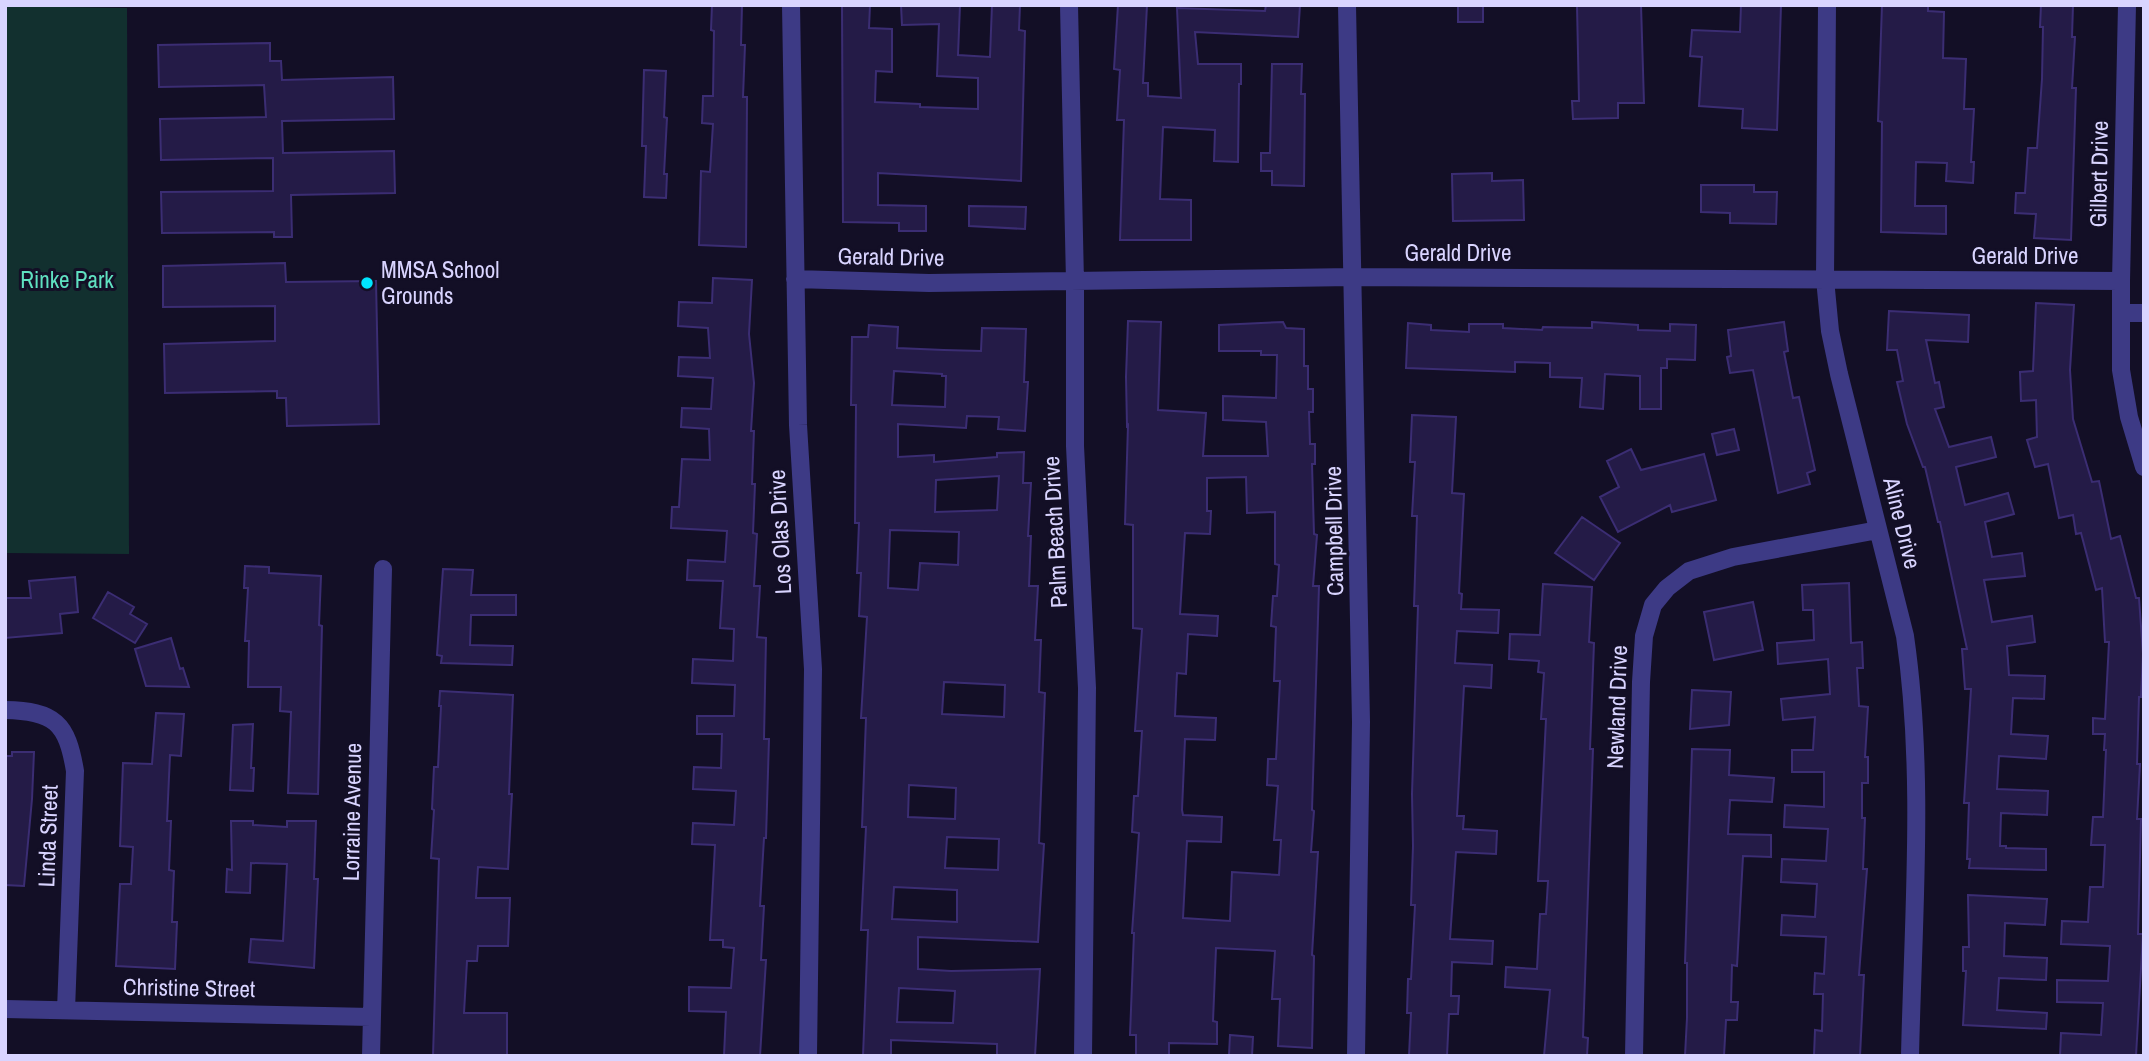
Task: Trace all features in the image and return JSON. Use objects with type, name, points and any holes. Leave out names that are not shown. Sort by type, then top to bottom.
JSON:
[{"type":"street","name":"Los Olas Drive","points":[[791,5],[798,425],[813,670],[808,1056]]},
{"type":"street","name":"Palm Beach Drive","points":[[1069,5],[1075,282],[1074,446],[1087,688],[1083,1056]]},
{"type":"street","name":"Campbell Drive","points":[[1347,5],[1361,722],[1356,1056]]},
{"type":"street","name":"Aline Drive","points":[[1827,5],[1825,279],[1830,331],[1906,636],[1912,680],[1916,788],[1910,1056]]},
{"type":"street","name":"Gilbert Drive","points":[[2133,13],[2121,281],[2121,370],[2129,417],[2144,467]]},
{"type":"street","name":"Gerald Drive","points":[[795,279],[929,283],[1352,277],[2121,281]]},
{"type":"street","points":[[2121,313],[2144,313]]},
{"type":"street","name":"Newland Drive","points":[[1634,1056],[1641,682],[1644,636],[1653,605],[1667,588],[1689,571],[1733,557],[1878,530]]},
{"type":"street","name":"Lorraine Avenue","points":[[371,1056],[383,569]]},
{"type":"street","name":"Linda Street","points":[[5,710],[40,714],[61,724],[71,744],[75,771],[66,1010]]},
{"type":"street","name":"Christine Street","points":[[5,1009],[371,1017]]},
{"type":"green space","name":"Rinke Park","points":[[5,6],[127,8],[129,554],[5,553]]},
{"type":"building","points":[[712,5],[742,5],[741,45],[745,45],[743,97],[747,97],[746,247],[699,245],[701,171],[710,172],[713,124],[702,123],[703,96],[713,96]]},
{"type":"building","points":[[842,5],[870,5],[869,28],[892,29],[892,72],[876,71],[875,102],[978,109],[978,78],[937,76],[939,24],[902,25],[901,5],[960,5],[958,55],[990,57],[992,5],[1020,5],[1019,30],[1025,31],[1021,181],[878,173],[878,205],[926,206],[926,231],[899,231],[899,223],[843,222]]},
{"type":"building","points":[[1118,5],[1147,5],[1143,83],[1148,83],[1148,96],[1181,98],[1177,8],[1265,11],[1266,5],[1300,5],[1298,37],[1195,32],[1198,64],[1241,64],[1241,84],[1238,162],[1214,161],[1215,130],[1163,127],[1160,199],[1191,200],[1191,240],[1120,240],[1124,120],[1117,120],[1120,70],[1114,69]]},
{"type":"building","points":[[1458,5],[1483,6],[1483,22],[1458,22]]},
{"type":"building","points":[[1577,5],[1641,5],[1644,103],[1618,103],[1618,118],[1573,119],[1572,101],[1579,101]]},
{"type":"building","points":[[1741,5],[1781,5],[1777,130],[1742,128],[1743,109],[1699,106],[1702,57],[1690,56],[1692,30],[1740,32]]},
{"type":"building","points":[[1882,5],[1928,5],[1928,11],[1944,12],[1943,58],[1966,59],[1964,109],[1974,109],[1971,162],[1974,162],[1973,183],[1946,181],[1947,163],[1916,162],[1915,206],[1946,206],[1946,234],[1881,232],[1882,122],[1878,121]]},
{"type":"building","points":[[2041,5],[2073,5],[2072,37],[2075,37],[2072,88],[2076,88],[2071,240],[2034,238],[2036,214],[2015,213],[2016,193],[2025,193],[2028,148],[2037,148],[2042,79]]},
{"type":"building","points":[[270,43],[270,61],[281,61],[282,80],[393,77],[394,119],[282,121],[283,153],[394,151],[395,193],[291,195],[292,237],[274,237],[274,232],[162,233],[161,192],[273,191],[273,158],[161,160],[160,119],[266,117],[264,85],[159,87],[158,45]]},
{"type":"building","points":[[1272,64],[1302,64],[1301,94],[1305,94],[1304,186],[1272,185],[1272,171],[1261,171],[1261,153],[1270,153]]},
{"type":"building","points":[[644,70],[666,71],[666,198],[644,197]]},
{"type":"building","points":[[1492,173],[1492,181],[1523,180],[1524,220],[1453,221],[1452,174]]},
{"type":"building","points":[[1701,185],[1754,185],[1754,192],[1777,192],[1776,224],[1730,223],[1730,213],[1701,212]]},
{"type":"building","points":[[969,206],[1026,207],[1025,229],[969,226]]},
{"type":"building","points":[[285,263],[286,282],[376,281],[379,424],[287,426],[286,398],[277,398],[277,391],[165,393],[164,344],[275,341],[275,306],[163,307],[163,266]]},
{"type":"building","points":[[713,278],[752,280],[749,334],[754,383],[751,431],[754,431],[753,533],[757,534],[754,586],[760,586],[757,637],[766,638],[764,739],[769,739],[766,838],[760,906],[764,906],[761,960],[766,960],[760,1056],[724,1056],[726,1012],[689,1011],[689,987],[731,988],[734,948],[723,947],[723,940],[710,940],[715,845],[692,844],[693,823],[734,825],[736,791],[693,789],[694,767],[721,768],[722,734],[697,734],[697,716],[734,716],[735,685],[692,683],[693,659],[733,661],[734,629],[720,628],[723,581],[687,580],[688,560],[725,562],[727,531],[671,528],[672,507],[679,507],[682,459],[710,460],[709,429],[681,427],[682,408],[711,409],[713,378],[678,376],[679,357],[710,358],[708,328],[678,326],[679,302],[712,303]]},
{"type":"building","points":[[2036,303],[2074,305],[2070,370],[2073,419],[2092,482],[2099,481],[2111,539],[2120,536],[2136,598],[2139,598],[2143,654],[2137,764],[2140,764],[2137,819],[2141,819],[2138,934],[2143,934],[2136,1056],[2060,1056],[2061,1033],[2101,1035],[2103,1003],[2057,1002],[2057,980],[2108,981],[2110,946],[2061,944],[2062,921],[2088,922],[2090,887],[2103,887],[2105,845],[2091,845],[2093,817],[2103,817],[2106,750],[2105,734],[2093,734],[2093,718],[2105,719],[2109,642],[2105,642],[2102,588],[2096,590],[2081,533],[2076,534],[2073,515],[2059,518],[2048,464],[2035,467],[2027,440],[2037,437],[2036,400],[2021,401],[2020,372],[2033,371]]},
{"type":"building","points":[[1889,311],[1969,315],[1968,342],[1926,340],[1935,383],[1939,382],[1944,407],[1935,409],[1949,447],[1991,437],[1996,457],[1956,467],[1965,505],[2008,493],[2014,514],[1985,522],[1992,557],[2022,553],[2025,576],[1984,580],[1992,622],[2032,616],[2035,642],[2007,646],[2009,675],[2045,676],[2044,699],[2013,698],[2011,734],[2048,736],[2046,759],[1999,756],[1997,789],[2048,791],[2047,815],[2001,813],[2000,846],[2046,849],[2046,870],[1969,868],[1969,803],[1964,803],[1971,689],[1965,689],[1962,649],[1967,649],[1940,522],[1925,467],[1907,424],[1897,382],[1903,381],[1897,350],[1887,350]]},
{"type":"building","points":[[1128,321],[1161,322],[1158,410],[1206,413],[1203,456],[1268,456],[1266,422],[1223,420],[1223,396],[1276,398],[1277,355],[1261,355],[1261,351],[1219,351],[1219,325],[1283,322],[1286,328],[1304,329],[1304,366],[1308,366],[1308,389],[1313,389],[1313,412],[1309,412],[1310,444],[1315,444],[1315,464],[1312,464],[1314,534],[1317,535],[1313,586],[1319,586],[1311,852],[1318,852],[1312,955],[1312,1048],[1278,1046],[1280,999],[1272,999],[1275,951],[1216,948],[1213,1021],[1217,1022],[1217,1044],[1169,1043],[1169,1056],[1136,1056],[1136,1035],[1130,1035],[1132,933],[1139,833],[1132,832],[1134,796],[1138,796],[1142,731],[1135,731],[1142,629],[1133,628],[1133,525],[1125,524],[1128,425]],"holes":[[[1246,477],[1247,513],[1275,512],[1275,564],[1279,565],[1271,626],[1276,627],[1274,681],[1280,681],[1276,759],[1268,759],[1267,785],[1278,786],[1274,840],[1281,840],[1279,875],[1232,872],[1230,921],[1183,918],[1187,841],[1221,842],[1222,817],[1183,815],[1182,810],[1185,739],[1215,740],[1216,718],[1175,716],[1177,673],[1186,674],[1188,634],[1217,636],[1218,616],[1180,614],[1185,533],[1210,534],[1211,511],[1207,511],[1207,478]]]},
{"type":"building","points":[[1592,322],[1638,325],[1638,330],[1670,331],[1670,324],[1696,325],[1695,360],[1667,359],[1667,368],[1661,368],[1661,409],[1640,409],[1640,376],[1605,374],[1603,409],[1580,407],[1582,378],[1550,377],[1550,363],[1515,362],[1515,372],[1406,368],[1408,323],[1431,325],[1431,330],[1469,332],[1469,324],[1503,324],[1503,328],[1542,330],[1543,327],[1592,328]]},
{"type":"building","points":[[1784,322],[1788,351],[1784,352],[1793,398],[1799,397],[1815,470],[1807,473],[1810,484],[1778,493],[1753,370],[1730,373],[1727,357],[1731,356],[1728,330]]},
{"type":"building","points":[[869,325],[898,327],[897,348],[981,351],[982,328],[1026,329],[1024,382],[1028,382],[1025,431],[998,429],[999,417],[967,416],[966,428],[898,424],[898,457],[934,455],[934,462],[1024,452],[1023,483],[1031,483],[1029,586],[1038,586],[1035,640],[1041,640],[1039,692],[1045,693],[1039,843],[1044,844],[1038,942],[918,937],[918,969],[1040,969],[1035,1056],[997,1056],[997,1044],[891,1040],[891,1056],[863,1056],[868,930],[861,930],[866,827],[862,827],[866,718],[861,718],[867,617],[859,616],[859,523],[855,523],[856,405],[851,405],[852,337],[868,337]],"holes":[[[894,371],[946,376],[945,407],[892,405]],[[999,476],[997,510],[935,512],[936,480]],[[890,530],[959,532],[958,565],[920,563],[918,590],[888,588]],[[944,682],[1005,685],[1004,717],[942,714]],[[909,785],[956,788],[955,819],[908,817]],[[947,837],[999,839],[998,870],[945,868]],[[894,887],[957,890],[957,922],[892,919]],[[899,988],[955,991],[953,1023],[897,1022]]]},
{"type":"building","points":[[1412,415],[1456,417],[1452,493],[1464,494],[1459,593],[1462,594],[1461,609],[1499,610],[1498,633],[1457,631],[1455,663],[1492,665],[1491,688],[1464,686],[1457,816],[1464,816],[1463,829],[1497,831],[1496,854],[1456,852],[1450,939],[1493,941],[1492,964],[1452,962],[1451,996],[1459,996],[1458,1014],[1449,1014],[1447,1056],[1409,1056],[1411,1013],[1407,1013],[1408,979],[1411,979],[1415,905],[1411,905],[1412,794],[1418,606],[1414,606],[1417,516],[1412,516],[1415,462],[1410,462]]},
{"type":"building","points":[[1734,429],[1739,450],[1717,455],[1712,434]]},
{"type":"building","points":[[1631,449],[1641,470],[1704,454],[1716,500],[1672,512],[1670,505],[1618,532],[1600,497],[1619,487],[1607,461]]},
{"type":"building","points":[[1582,517],[1620,543],[1594,580],[1555,553]]},
{"type":"building","points":[[245,566],[269,567],[269,573],[321,576],[318,794],[288,793],[291,712],[280,711],[281,687],[248,687],[249,641],[245,641],[248,588],[244,588]]},
{"type":"building","points":[[443,569],[473,570],[471,595],[516,595],[516,615],[471,615],[470,645],[513,646],[512,665],[441,663],[442,656],[437,655]]},
{"type":"building","points":[[75,577],[78,612],[60,614],[62,633],[5,638],[5,598],[31,598],[29,581]]},
{"type":"building","points":[[1849,583],[1851,643],[1862,642],[1863,668],[1857,668],[1859,706],[1868,707],[1865,757],[1868,757],[1868,783],[1862,783],[1862,818],[1865,818],[1863,869],[1867,869],[1859,975],[1864,975],[1860,1056],[1814,1056],[1815,1030],[1822,1031],[1823,994],[1814,994],[1815,973],[1824,974],[1826,937],[1781,935],[1782,915],[1815,917],[1817,884],[1781,882],[1782,859],[1826,861],[1828,829],[1784,827],[1785,805],[1824,807],[1824,772],[1792,772],[1792,750],[1813,750],[1815,717],[1783,720],[1781,699],[1830,694],[1828,659],[1778,664],[1777,643],[1814,640],[1813,610],[1803,610],[1802,585]]},
{"type":"building","points":[[1543,584],[1592,587],[1589,642],[1594,643],[1590,749],[1593,749],[1583,1037],[1588,1038],[1587,1056],[1544,1056],[1550,990],[1505,987],[1506,967],[1537,969],[1540,914],[1546,914],[1548,881],[1538,881],[1546,719],[1541,719],[1544,673],[1538,672],[1539,661],[1509,659],[1510,634],[1540,635]]},
{"type":"building","points":[[108,592],[134,607],[130,614],[147,624],[135,643],[93,618]]},
{"type":"building","points":[[1753,602],[1763,650],[1714,660],[1704,612]]},
{"type":"building","points":[[171,638],[180,669],[183,668],[189,687],[146,686],[135,649]]},
{"type":"building","points":[[1692,690],[1731,692],[1729,725],[1690,729]]},
{"type":"building","points":[[440,691],[513,695],[508,869],[478,867],[476,898],[510,898],[508,946],[478,946],[477,961],[467,961],[464,1013],[507,1013],[507,1056],[433,1056],[439,859],[431,858]]},
{"type":"building","points":[[156,713],[184,714],[181,756],[170,755],[167,821],[171,821],[169,870],[174,871],[172,922],[177,922],[175,969],[116,966],[120,884],[131,884],[133,847],[120,846],[123,763],[152,764]]},
{"type":"building","points":[[253,724],[253,791],[230,790],[233,725]]},
{"type":"building","points":[[1692,749],[1730,750],[1729,775],[1774,778],[1772,802],[1730,800],[1728,834],[1771,835],[1771,857],[1743,856],[1737,966],[1732,965],[1731,1002],[1738,1002],[1737,1020],[1726,1020],[1724,1056],[1685,1056],[1685,963]]},
{"type":"building","points":[[12,752],[34,752],[24,886],[5,885],[5,756],[12,756]]},
{"type":"building","points":[[231,821],[253,821],[253,825],[287,827],[287,821],[316,821],[314,879],[318,879],[314,968],[249,962],[251,939],[283,941],[287,864],[251,863],[250,893],[226,892],[227,869],[232,870]]},
{"type":"building","points":[[1968,895],[2047,899],[2045,925],[2005,923],[2004,956],[2047,958],[2046,980],[1999,978],[1997,1010],[2047,1013],[2046,1029],[1963,1025],[1966,971],[1963,971],[1963,947],[1969,947]]},
{"type":"building","points":[[1230,1035],[1253,1037],[1252,1056],[1229,1055]]},
{"type":"place","name":"MMSA School Grounds","points":[[367,283]]}]
